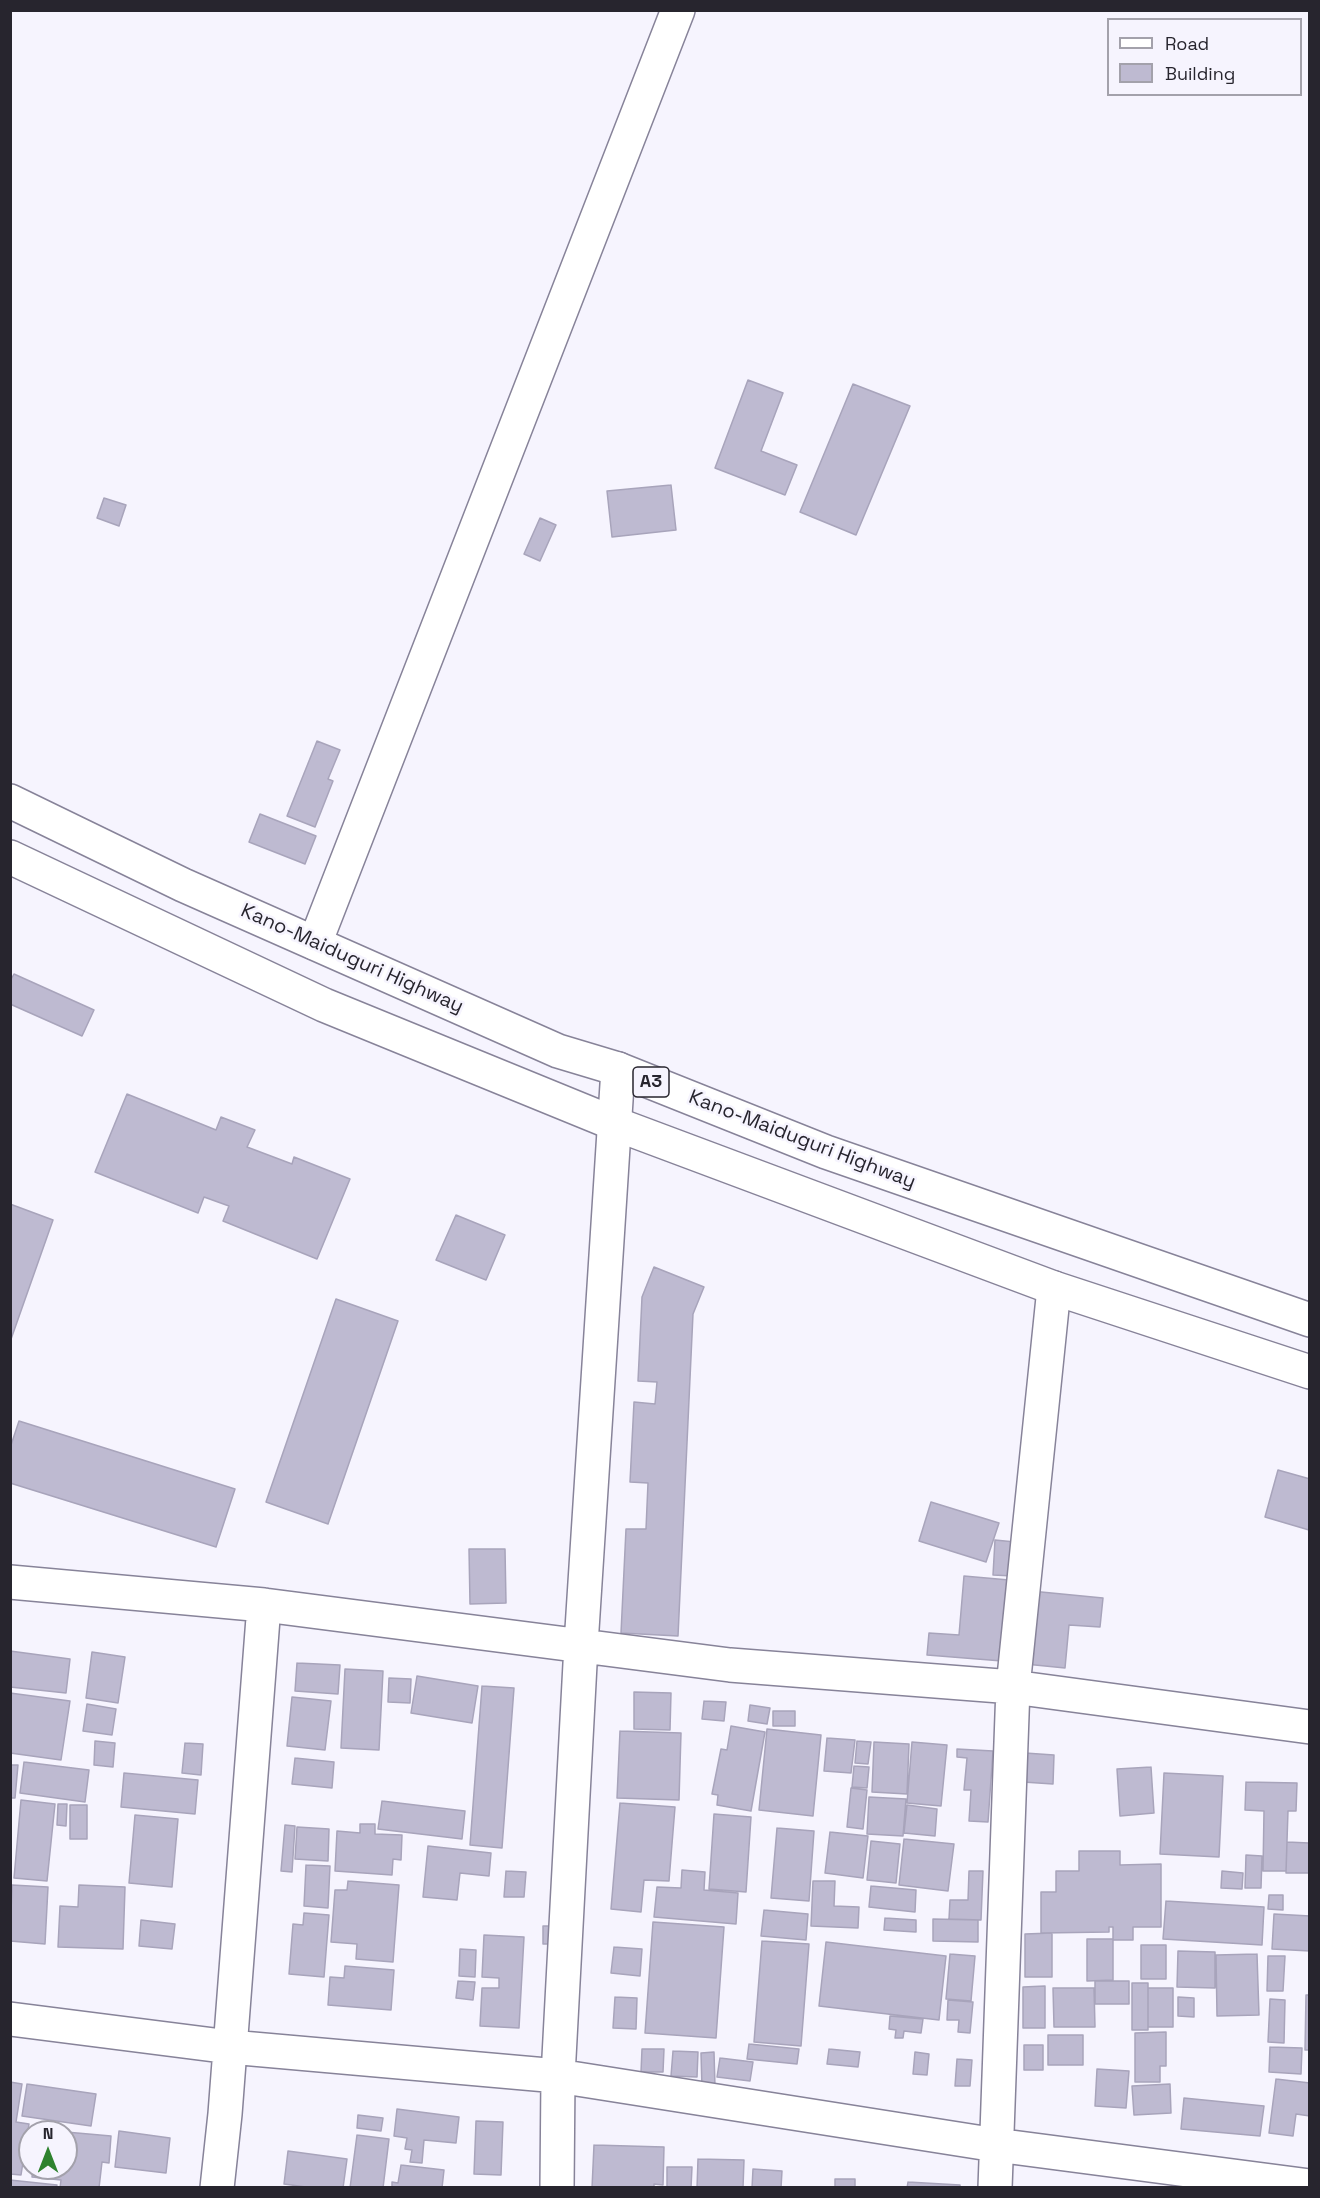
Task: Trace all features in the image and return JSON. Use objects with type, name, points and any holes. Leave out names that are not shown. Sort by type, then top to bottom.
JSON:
[{"type":"main road","points":[[315,943],[678,10]]},
{"type":"main road","name":"Kano-Maiduguri Highway","points":[[10,801],[183,885],[558,1051],[618,1070],[825,1152],[1310,1320]]},
{"type":"main road","points":[[10,857],[324,1005],[613,1123],[1054,1288],[1310,1372]]},
{"type":"main road","points":[[557,2187],[558,2076],[581,1645],[618,1070]]},
{"type":"main road","points":[[994,2187],[1013,1687],[1054,1288]]},
{"type":"main road","points":[[10,1582],[264,1605],[730,1665],[1013,1687],[1310,1726]]},
{"type":"main road","points":[[216,2187],[225,2114],[264,1605]]},
{"type":"main road","points":[[10,2019],[230,2047],[558,2076],[996,2145],[1310,2186]]},
{"type":"building","points":[[748,380],[783,393],[761,451],[797,465],[785,495],[715,468]]},
{"type":"building","points":[[853,384],[910,406],[856,535],[800,512]]},
{"type":"building","points":[[671,485],[676,530],[612,537],[607,491]]},
{"type":"building","points":[[104,498],[126,505],[119,526],[97,518]]},
{"type":"building","points":[[540,518],[556,525],[540,561],[524,554]]},
{"type":"building","points":[[317,741],[340,750],[328,779],[333,781],[315,827],[287,816]]},
{"type":"building","points":[[260,814],[316,836],[305,864],[249,842]]},
{"type":"building","points":[[14,974],[94,1010],[82,1036],[10,1004],[10,981]]},
{"type":"building","points":[[127,1094],[216,1130],[221,1117],[255,1130],[247,1147],[292,1164],[294,1157],[350,1179],[317,1259],[223,1221],[229,1206],[204,1197],[198,1213],[95,1172]]},
{"type":"building","points":[[10,1204],[53,1220],[10,1342]]},
{"type":"building","points":[[456,1215],[505,1235],[486,1280],[436,1260]]},
{"type":"building","points":[[654,1267],[704,1287],[693,1314],[678,1636],[621,1633],[626,1529],[646,1529],[648,1483],[630,1482],[634,1402],[655,1404],[657,1382],[638,1381],[642,1297]]},
{"type":"building","points":[[336,1299],[398,1321],[328,1524],[266,1502]]},
{"type":"building","points":[[19,1421],[235,1489],[216,1547],[10,1483],[10,1448]]},
{"type":"building","points":[[1278,1470],[1310,1479],[1309,1530],[1265,1517]]},
{"type":"building","points":[[931,1502],[999,1523],[986,1562],[919,1541]]},
{"type":"building","points":[[995,1540],[1015,1542],[1013,1576],[993,1575]]},
{"type":"building","points":[[469,1549],[505,1549],[506,1603],[470,1604]]},
{"type":"building","points":[[964,1576],[1009,1580],[1002,1661],[927,1655],[929,1633],[959,1635]]},
{"type":"building","points":[[1031,1591],[1103,1598],[1100,1627],[1069,1625],[1065,1668],[1025,1664]]},
{"type":"building","points":[[10,1651],[70,1659],[66,1693],[10,1687]]},
{"type":"building","points":[[92,1652],[125,1657],[118,1703],[86,1698]]},
{"type":"building","points":[[297,1663],[340,1665],[338,1694],[295,1691]]},
{"type":"building","points":[[345,1669],[383,1671],[379,1750],[341,1748]]},
{"type":"building","points":[[417,1676],[478,1686],[472,1723],[411,1713]]},
{"type":"building","points":[[389,1678],[411,1679],[410,1703],[388,1702]]},
{"type":"building","points":[[482,1686],[514,1688],[502,1848],[470,1845]]},
{"type":"building","points":[[634,1692],[671,1693],[670,1730],[634,1729]]},
{"type":"building","points":[[10,1693],[70,1701],[61,1760],[10,1753]]},
{"type":"building","points":[[292,1697],[331,1701],[325,1750],[287,1746]]},
{"type":"building","points":[[704,1701],[726,1702],[724,1721],[702,1719]]},
{"type":"building","points":[[87,1704],[116,1709],[112,1735],[83,1731]]},
{"type":"building","points":[[750,1705],[770,1708],[767,1724],[748,1721]]},
{"type":"building","points":[[773,1711],[795,1711],[795,1726],[773,1726]]},
{"type":"building","points":[[731,1726],[765,1732],[751,1811],[717,1805],[718,1795],[712,1794],[721,1749],[727,1750]]},
{"type":"building","points":[[767,1729],[821,1735],[813,1816],[759,1810]]},
{"type":"building","points":[[620,1731],[681,1733],[679,1800],[617,1798]]},
{"type":"building","points":[[827,1738],[855,1740],[851,1773],[824,1771]]},
{"type":"building","points":[[95,1741],[115,1743],[113,1767],[94,1765]]},
{"type":"building","points":[[857,1741],[871,1742],[868,1764],[855,1763]]},
{"type":"building","points":[[874,1742],[909,1744],[907,1794],[872,1792]]},
{"type":"building","points":[[912,1742],[947,1745],[941,1806],[907,1803]]},
{"type":"building","points":[[185,1743],[203,1744],[201,1775],[182,1773]]},
{"type":"building","points":[[957,1749],[993,1751],[988,1822],[969,1821],[971,1790],[964,1790],[967,1758],[957,1757]]},
{"type":"building","points":[[1025,1753],[1054,1755],[1053,1784],[1023,1782]]},
{"type":"building","points":[[295,1758],[334,1762],[332,1788],[292,1784]]},
{"type":"building","points":[[24,1762],[89,1770],[85,1802],[20,1793]]},
{"type":"building","points":[[10,1765],[18,1765],[15,1798],[10,1798]]},
{"type":"building","points":[[854,1766],[869,1767],[867,1788],[852,1787]]},
{"type":"building","points":[[1151,1767],[1154,1813],[1120,1816],[1117,1769]]},
{"type":"building","points":[[124,1773],[198,1780],[195,1814],[121,1807]]},
{"type":"building","points":[[1164,1773],[1223,1776],[1219,1857],[1160,1854]]},
{"type":"building","points":[[1246,1782],[1297,1783],[1296,1811],[1288,1811],[1286,1871],[1263,1871],[1264,1811],[1245,1810]]},
{"type":"building","points":[[851,1788],[867,1790],[863,1829],[847,1827]]},
{"type":"building","points":[[869,1797],[906,1799],[903,1836],[867,1834]]},
{"type":"building","points":[[21,1800],[55,1804],[47,1881],[14,1878]]},
{"type":"building","points":[[382,1801],[465,1811],[462,1839],[378,1829]]},
{"type":"building","points":[[620,1803],[675,1807],[669,1881],[644,1880],[641,1912],[611,1909]]},
{"type":"building","points":[[58,1804],[67,1804],[66,1826],[57,1825]]},
{"type":"building","points":[[70,1805],[87,1805],[87,1839],[70,1839]]},
{"type":"building","points":[[907,1805],[937,1809],[935,1836],[904,1833]]},
{"type":"building","points":[[714,1814],[751,1817],[746,1892],[709,1889]]},
{"type":"building","points":[[135,1815],[178,1819],[172,1887],[129,1883]]},
{"type":"building","points":[[360,1824],[375,1824],[375,1834],[402,1835],[401,1860],[393,1859],[392,1875],[335,1871],[337,1831],[360,1833]]},
{"type":"building","points":[[285,1825],[295,1826],[292,1872],[281,1871]]},
{"type":"building","points":[[297,1827],[329,1829],[328,1861],[295,1859]]},
{"type":"building","points":[[777,1828],[814,1831],[809,1901],[771,1898]]},
{"type":"building","points":[[830,1832],[868,1836],[863,1878],[825,1873]]},
{"type":"building","points":[[904,1839],[954,1844],[948,1891],[899,1885]]},
{"type":"building","points":[[871,1841],[900,1844],[896,1883],[867,1880]]},
{"type":"building","points":[[1287,1842],[1309,1843],[1309,1873],[1286,1873]]},
{"type":"building","points":[[428,1846],[491,1853],[489,1876],[460,1873],[457,1900],[423,1897]]},
{"type":"building","points":[[1079,1851],[1120,1851],[1120,1865],[1161,1864],[1161,1927],[1133,1927],[1133,1940],[1113,1940],[1113,1927],[1109,1927],[1109,1932],[1041,1933],[1041,1892],[1056,1892],[1056,1871],[1079,1871]]},
{"type":"building","points":[[1246,1855],[1262,1856],[1261,1888],[1245,1888]]},
{"type":"building","points":[[306,1865],[330,1866],[328,1908],[304,1906]]},
{"type":"building","points":[[682,1870],[705,1872],[704,1890],[738,1893],[736,1924],[654,1917],[657,1887],[681,1888]]},
{"type":"building","points":[[506,1871],[526,1872],[524,1897],[504,1897]]},
{"type":"building","points":[[969,1871],[983,1871],[981,1920],[949,1919],[950,1900],[968,1900]]},
{"type":"building","points":[[1222,1871],[1243,1873],[1242,1889],[1221,1888]]},
{"type":"building","points":[[348,1881],[399,1885],[393,1962],[356,1959],[357,1944],[331,1942],[335,1890],[347,1890]]},
{"type":"building","points":[[813,1881],[835,1881],[834,1906],[859,1907],[858,1928],[811,1926]]},
{"type":"building","points":[[12,1885],[48,1887],[45,1944],[10,1941]]},
{"type":"building","points":[[79,1885],[125,1887],[123,1949],[58,1947],[60,1906],[78,1907]]},
{"type":"building","points":[[871,1886],[916,1890],[915,1912],[869,1907]]},
{"type":"building","points":[[1269,1895],[1283,1895],[1283,1910],[1268,1909]]},
{"type":"building","points":[[1166,1901],[1264,1907],[1262,1945],[1163,1939]]},
{"type":"building","points":[[764,1910],[808,1914],[806,1940],[761,1936]]},
{"type":"building","points":[[304,1913],[329,1915],[324,1977],[289,1974],[293,1924],[303,1925]]},
{"type":"building","points":[[1274,1914],[1310,1916],[1310,1951],[1272,1949]]},
{"type":"building","points":[[885,1918],[916,1920],[916,1932],[884,1930]]},
{"type":"building","points":[[933,1919],[978,1920],[978,1942],[933,1941]]},
{"type":"building","points":[[141,1920],[175,1924],[172,1949],[139,1946]]},
{"type":"building","points":[[653,1922],[724,1927],[716,2038],[645,2033]]},
{"type":"building","points":[[543,1926],[553,1926],[553,1944],[543,1944]]},
{"type":"building","points":[[1052,1933],[1052,1977],[1025,1977],[1025,1934]]},
{"type":"building","points":[[484,1935],[524,1937],[519,2028],[480,2026],[482,1988],[499,1988],[499,1978],[482,1977]]},
{"type":"building","points":[[1087,1939],[1113,1939],[1113,1980],[1087,1981]]},
{"type":"building","points":[[762,1941],[809,1944],[801,2046],[754,2042]]},
{"type":"building","points":[[826,1942],[946,1956],[939,2020],[819,2006]]},
{"type":"building","points":[[1141,1945],[1166,1945],[1166,1979],[1141,1979]]},
{"type":"building","points":[[614,1947],[642,1949],[640,1976],[611,1973]]},
{"type":"building","points":[[460,1949],[476,1950],[475,1977],[459,1976]]},
{"type":"building","points":[[1178,1951],[1215,1952],[1215,1988],[1177,1987]]},
{"type":"building","points":[[950,1954],[975,1956],[971,2001],[946,1999]]},
{"type":"building","points":[[1257,1954],[1259,2015],[1217,2016],[1216,1955]]},
{"type":"building","points":[[1268,1956],[1285,1956],[1283,1991],[1267,1991]]},
{"type":"building","points":[[345,1966],[394,1970],[391,2010],[328,2005],[330,1977],[344,1978]]},
{"type":"building","points":[[458,1981],[475,1982],[473,2000],[456,1998]]},
{"type":"building","points":[[1095,1981],[1129,1981],[1129,2004],[1095,2004]]},
{"type":"building","points":[[1132,1983],[1148,1983],[1148,2030],[1132,2030]]},
{"type":"building","points":[[1045,1986],[1045,2028],[1023,2028],[1023,1987]]},
{"type":"building","points":[[1053,1988],[1094,1988],[1095,2027],[1054,2027]]},
{"type":"building","points":[[1148,1988],[1173,1988],[1173,2027],[1148,2027]]},
{"type":"building","points":[[1306,1995],[1310,1995],[1310,2050],[1305,2050]]},
{"type":"building","points":[[615,1997],[637,1998],[636,2029],[613,2028]]},
{"type":"building","points":[[1178,1997],[1194,1998],[1194,2017],[1178,2016]]},
{"type":"building","points":[[1270,1999],[1285,2000],[1284,2043],[1268,2042]]},
{"type":"building","points":[[948,2000],[973,2002],[970,2033],[958,2032],[959,2020],[947,2020]]},
{"type":"building","points":[[890,2016],[923,2019],[921,2033],[904,2031],[903,2038],[895,2038],[896,2030],[889,2029]]},
{"type":"building","points":[[1166,2032],[1166,2066],[1160,2066],[1160,2082],[1135,2082],[1135,2033]]},
{"type":"building","points":[[1048,2035],[1083,2035],[1083,2065],[1048,2065]]},
{"type":"building","points":[[749,2044],[799,2049],[797,2064],[747,2059]]},
{"type":"building","points":[[1024,2045],[1043,2045],[1043,2070],[1024,2070]]},
{"type":"building","points":[[1270,2047],[1302,2048],[1301,2074],[1269,2072]]},
{"type":"building","points":[[642,2049],[664,2049],[663,2072],[641,2072]]},
{"type":"building","points":[[829,2049],[860,2052],[858,2067],[827,2064]]},
{"type":"building","points":[[673,2051],[698,2052],[697,2077],[671,2076]]},
{"type":"building","points":[[714,2052],[715,2087],[702,2088],[701,2053]]},
{"type":"building","points":[[915,2052],[929,2054],[927,2075],[913,2074]]},
{"type":"building","points":[[720,2058],[753,2062],[750,2081],[717,2077]]},
{"type":"building","points":[[957,2059],[972,2060],[970,2086],[955,2086]]},
{"type":"building","points":[[1097,2069],[1129,2071],[1126,2108],[1095,2106]]},
{"type":"building","points":[[1276,2079],[1310,2083],[1310,2116],[1296,2114],[1293,2136],[1269,2133]]},
{"type":"building","points":[[10,2082],[22,2084],[16,2122],[18,2122],[18,2175],[10,2174]]},
{"type":"building","points":[[27,2084],[96,2094],[91,2126],[78,2124],[78,2120],[50,2120],[22,2116]]},
{"type":"building","points":[[1170,2084],[1171,2113],[1134,2115],[1132,2086]]},
{"type":"building","points":[[1184,2098],[1264,2106],[1260,2136],[1181,2129]]},
{"type":"building","points":[[397,2109],[459,2117],[456,2143],[424,2140],[422,2163],[410,2162],[412,2150],[405,2149],[407,2138],[394,2136]]},
{"type":"building","points":[[358,2115],[383,2118],[381,2131],[357,2128]]},
{"type":"building","points":[[476,2121],[503,2122],[501,2175],[474,2174]]},
{"type":"building","points":[[119,2131],[170,2138],[166,2173],[115,2167]]},
{"type":"building","points":[[78,2133],[111,2136],[109,2163],[102,2162],[99,2188],[60,2188],[61,2180],[78,2180]]},
{"type":"building","points":[[357,2135],[389,2139],[383,2188],[350,2188]]},
{"type":"building","points":[[594,2145],[664,2147],[663,2185],[654,2184],[654,2188],[592,2188]]},
{"type":"building","points":[[288,2151],[347,2159],[343,2188],[313,2188],[284,2184]]},
{"type":"building","points":[[698,2159],[744,2160],[743,2188],[697,2188]]},
{"type":"building","points":[[401,2165],[444,2170],[442,2188],[392,2188],[392,2182],[398,2183]]},
{"type":"building","points":[[667,2167],[692,2167],[691,2188],[667,2188]]},
{"type":"building","points":[[753,2169],[782,2171],[781,2188],[752,2188]]},
{"type":"building","points":[[835,2179],[855,2179],[855,2188],[835,2188]]},
{"type":"building","points":[[10,2180],[57,2185],[56,2188],[10,2188]]},
{"type":"building","points":[[908,2182],[960,2185],[960,2188],[907,2188]]}]
